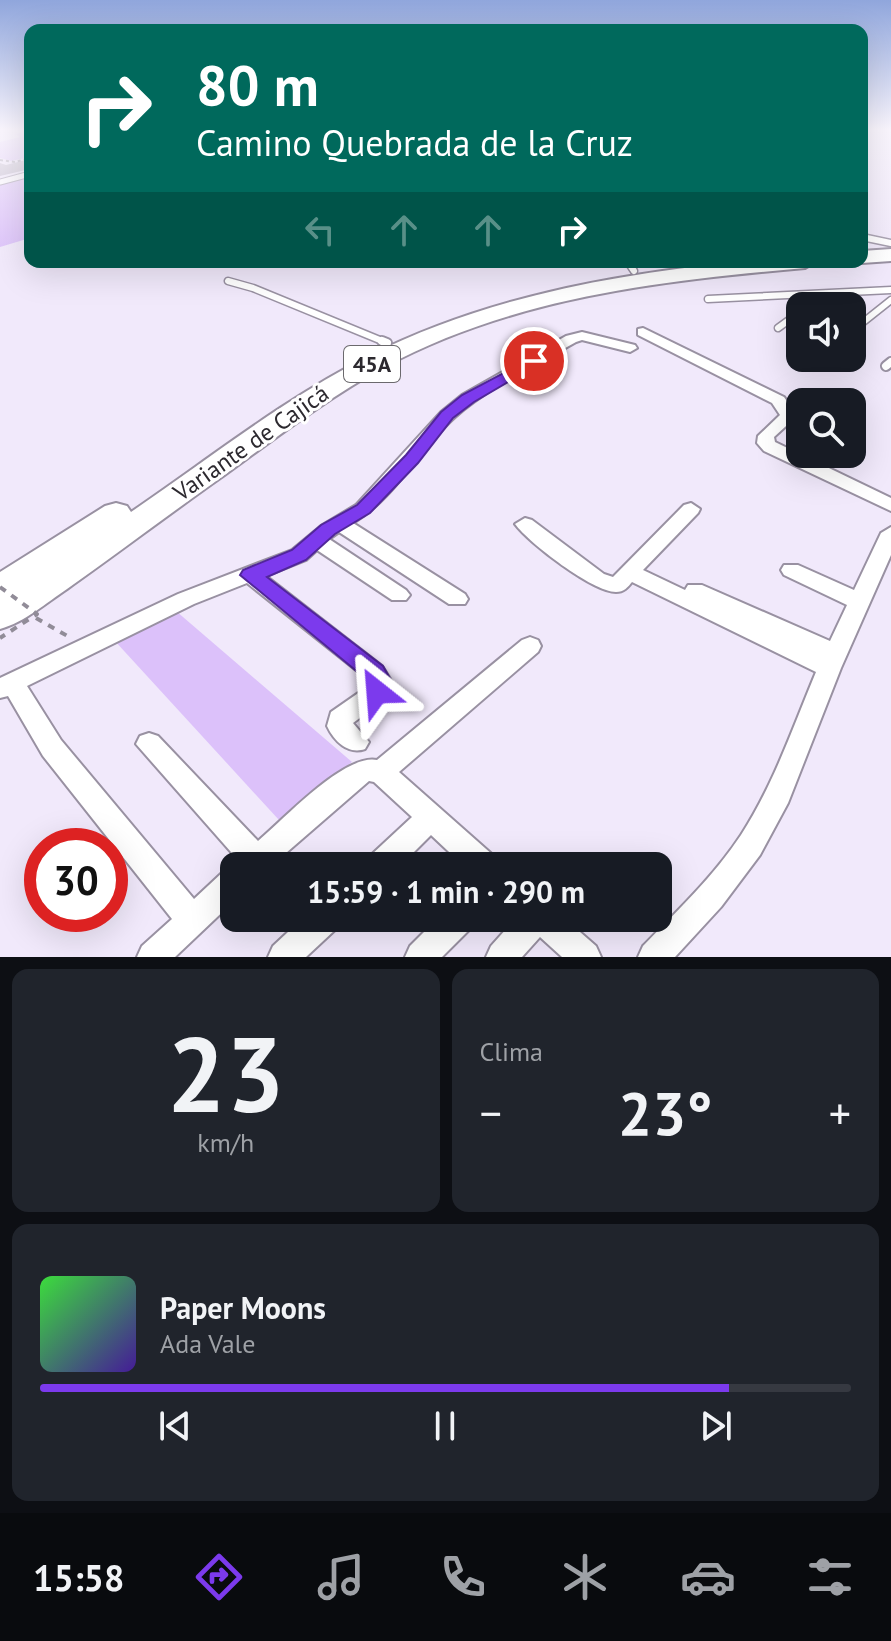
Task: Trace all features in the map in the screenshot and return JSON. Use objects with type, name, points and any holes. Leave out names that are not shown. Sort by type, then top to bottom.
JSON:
[{"type":"highway","points":[[868,249],[891,245]]},
{"type":"highway","points":[[868,257],[891,255]]},
{"type":"highway","name":"Variante de Cajicá","points":[[0,587],[313,383],[387,343],[479,307],[627,268]]},
{"type":"highway","name":"Variante de Cajicá","points":[[12,615],[328,389],[428,337],[526,303],[600,285],[673,273],[733,268]]},
{"type":"street","points":[[643,332],[778,400],[789,416],[766,436],[770,447],[891,505]]},
{"type":"street","points":[[191,919],[52,748],[6,686],[186,599],[287,562],[363,509],[447,415],[468,398],[576,337],[630,348]]},
{"type":"street","points":[[525,524],[597,580],[617,585],[691,509]]},
{"type":"street","points":[[339,523],[457,599]]},
{"type":"street","points":[[654,957],[711,897],[750,846],[779,795],[832,660],[891,533]]},
{"type":"street","points":[[316,540],[399,595]]},
{"type":"street","points":[[791,570],[859,601]]},
{"type":"street","points":[[629,572],[832,660]]},
{"type":"street","points":[[251,575],[374,672],[380,682],[377,692],[340,719],[339,726],[356,742]]},
{"type":"street","points":[[695,590],[832,660]]},
{"type":"street","points":[[381,772],[530,646]]},
{"type":"street","points":[[149,744],[244,852]]},
{"type":"street","points":[[267,852],[353,776],[367,769],[381,772],[468,852]]},
{"type":"street","points":[[395,852],[430,818]]},
{"type":"street","points":[[153,957],[220,893]]},
{"type":"street","points":[[284,957],[310,932]]},
{"type":"street","points":[[421,957],[445,932]]},
{"type":"street","points":[[502,957],[526,932]]},
{"type":"street","points":[[556,932],[585,957]]},
{"type":"lane","points":[[0,182],[24,176]]},
{"type":"lane","points":[[868,239],[891,245]]},
{"type":"lane","points":[[228,281],[387,343]]},
{"type":"lane","points":[[858,292],[891,290]]},
{"type":"lane","points":[[708,299],[786,296]]},
{"type":"lane","points":[[866,320],[891,300]]},
{"type":"lane","points":[[778,328],[786,322]]},
{"type":"path","points":[[0,587],[37,614],[0,638]]},
{"type":"path","points":[[12,615],[45,621],[84,647]]},
{"type":"shaded area","points":[[24,179],[24,240],[0,247],[0,185]]},
{"type":"shaded area","points":[[176,611],[352,762],[279,820],[114,640]]},
{"type":"route","points":[[377,692],[380,682],[374,672],[251,575],[299,555],[328,530],[363,509],[412,459],[447,415],[468,398],[534,361]]}]
